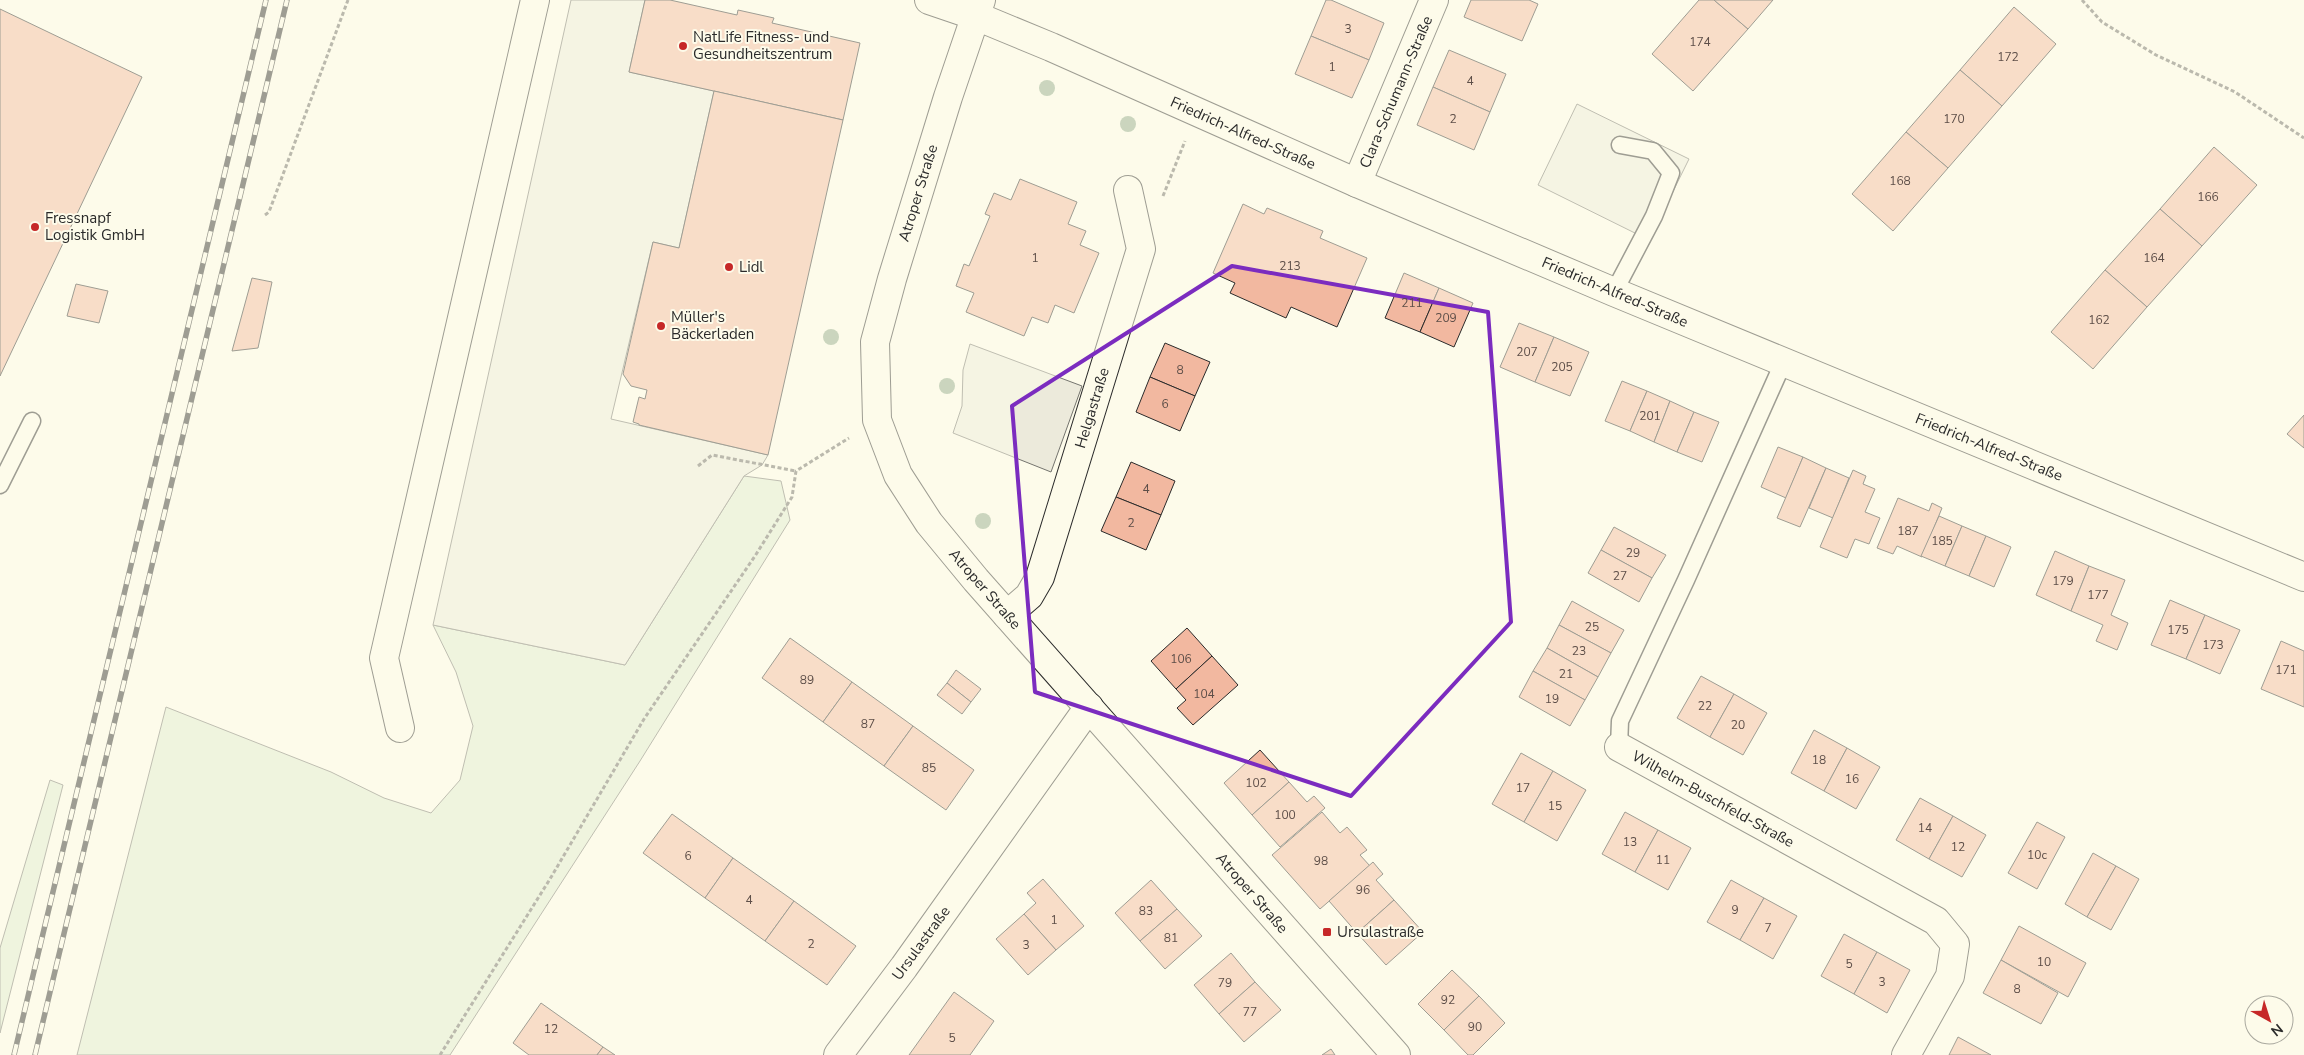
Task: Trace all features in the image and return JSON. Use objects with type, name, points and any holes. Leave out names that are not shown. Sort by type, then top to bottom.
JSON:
[{"type":"street","points":[[400,728],[384,658],[534,0]]},
{"type":"street","name":"Friedrich-Alfred-Straße","points":[[929,0],[979,8],[1197,112],[1357,183],[1783,363],[2304,577]]},
{"type":"street","name":"Clara-Schumann-Straße","points":[[1357,183],[1434,0]]},
{"type":"street","name":"Atroper Straße","points":[[979,8],[927,164],[875,342],[877,420],[898,475],[929,522],[976,580],[1396,1055]]},
{"type":"street","name":"Helgastraße","points":[[1007,615],[1029,596],[1040,577],[1141,249],[1128,190]]},
{"type":"street","name":"Ursulastraße","points":[[838,1055],[1089,707]]},
{"type":"street","name":"Wilhelm-Buschfeld-Straße","points":[[1619,747],[1936,921],[1955,944],[1950,976],[1906,1055]]},
{"type":"lane","points":[[1614,292],[1654,216],[1672,174],[1653,151],[1620,145]]},
{"type":"lane","name":"Wilhelm-Buschfeld-Straße","points":[[1619,747],[1620,720],[1686,580],[1783,363]]},
{"type":"lane","points":[[0,485],[32,421]]},
{"type":"path","points":[[265,214],[269,212],[348,0]]},
{"type":"path","points":[[2082,0],[2102,22],[2156,56],[2235,92],[2304,138]]},
{"type":"path","points":[[1160,204],[1197,112]]},
{"type":"path","points":[[698,466],[712,455],[796,471],[877,420]]},
{"type":"path","points":[[440,1055],[550,879],[644,719],[755,556],[792,497],[796,471]]},
{"type":"highlighted area","points":[[1232,266],[1488,312],[1511,622],[1351,796],[1035,692],[1012,406]]},
{"type":"green space","points":[[744,476],[781,481],[790,520],[640,761],[450,1055],[77,1055],[166,707],[331,772],[384,798],[431,813],[460,780],[473,726],[456,672],[433,625],[625,665]]},
{"type":"green space","points":[[50,780],[63,785],[0,1033],[0,948]]},
{"type":"shaded area","points":[[571,0],[645,0],[629,72],[714,91],[679,248],[653,242],[611,419],[768,455],[762,465],[744,476],[625,665],[433,625]]},
{"type":"shaded area","points":[[1577,104],[1689,159],[1649,240],[1538,185]]},
{"type":"shaded area","points":[[970,344],[1082,386],[1051,472],[953,433],[962,406],[963,370]]},
{"type":"building","points":[[645,0],[670,0],[737,15],[738,10],[774,18],[772,23],[860,43],[843,120],[629,72]]},
{"type":"building","points":[[1326,0],[1331,0],[1384,23],[1369,60],[1311,36]]},
{"type":"building","points":[[1471,0],[1529,0],[1538,4],[1522,41],[1464,17]]},
{"type":"building","points":[[1699,0],[1714,0],[1748,29],[1693,91],[1652,54]]},
{"type":"building","points":[[1714,0],[1773,0],[1748,29]]},
{"type":"building","points":[[2014,7],[2056,44],[2002,106],[1960,70]]},
{"type":"building","name":"Fressnapf Logistik GmbH","points":[[0,9],[142,77],[0,376]]},
{"type":"building","points":[[1311,36],[1369,60],[1352,98],[1295,74]]},
{"type":"building","points":[[1449,50],[1506,74],[1490,112],[1433,87]]},
{"type":"building","points":[[1960,70],[2002,106],[1948,168],[1906,132]]},
{"type":"building","points":[[1433,87],[1490,112],[1474,150],[1417,125]]},
{"type":"building","name":"Lidl","points":[[714,91],[843,120],[768,455],[633,422],[639,397],[645,399],[647,390],[631,386],[623,374],[653,242],[679,248]]},
{"type":"building","points":[[1906,132],[1948,168],[1893,231],[1852,194]]},
{"type":"building","points":[[2214,147],[2257,185],[2202,246],[2160,209]]},
{"type":"building","points":[[1020,179],[1077,202],[1068,224],[1086,231],[1080,245],[1099,253],[1074,313],[1055,305],[1048,323],[1032,317],[1024,336],[966,312],[974,293],[956,286],[964,264],[969,266],[990,216],[985,214],[994,193],[1011,200]]},
{"type":"building","points":[[1243,204],[1264,214],[1267,208],[1323,231],[1320,238],[1367,258],[1337,327],[1291,307],[1286,318],[1230,293],[1235,283],[1213,273]]},
{"type":"building","points":[[2160,209],[2202,246],[2147,307],[2105,270]]},
{"type":"building","points":[[2105,270],[2147,307],[2093,369],[2051,332]]},
{"type":"building","points":[[1404,273],[1439,288],[1420,332],[1385,318]]},
{"type":"building","points":[[252,278],[272,282],[258,348],[232,351]]},
{"type":"building","points":[[76,284],[108,291],[99,323],[67,316]]},
{"type":"building","points":[[1439,288],[1473,303],[1454,347],[1420,332]]},
{"type":"building","points":[[1519,323],[1554,337],[1535,382],[1500,367]]},
{"type":"building","points":[[1554,337],[1589,352],[1570,396],[1535,382]]},
{"type":"building","points":[[1165,343],[1210,362],[1195,396],[1150,377]]},
{"type":"building","points":[[1150,377],[1195,396],[1180,431],[1136,412]]},
{"type":"building","points":[[1622,381],[1647,391],[1630,431],[1605,421]]},
{"type":"building","points":[[1647,391],[1670,401],[1654,442],[1630,431]]},
{"type":"building","points":[[1670,401],[1694,412],[1677,452],[1654,442]]},
{"type":"building","points":[[1694,412],[1719,422],[1702,462],[1677,452]]},
{"type":"building","points":[[2304,415],[2304,448],[2287,434]]},
{"type":"building","points":[[1778,447],[1803,457],[1786,498],[1761,487]]},
{"type":"building","points":[[1803,457],[1826,468],[1800,527],[1777,518]]},
{"type":"building","points":[[1131,462],[1175,481],[1161,515],[1116,497]]},
{"type":"building","points":[[1826,468],[1849,478],[1833,518],[1809,508]]},
{"type":"building","points":[[1853,470],[1866,476],[1863,484],[1875,489],[1865,512],[1880,518],[1869,544],[1855,539],[1847,558],[1820,547]]},
{"type":"building","points":[[1116,497],[1161,515],[1146,550],[1101,531]]},
{"type":"building","points":[[1898,498],[1929,511],[1932,503],[1942,508],[1922,557],[1897,546],[1893,554],[1877,548]]},
{"type":"building","points":[[1939,516],[1962,526],[1945,566],[1921,556]]},
{"type":"building","points":[[1962,526],[1986,536],[1969,576],[1945,566]]},
{"type":"building","points":[[1614,527],[1666,555],[1652,578],[1601,550]]},
{"type":"building","points":[[1986,536],[2011,547],[1994,587],[1969,576]]},
{"type":"building","points":[[1601,550],[1652,578],[1639,602],[1588,573]]},
{"type":"building","points":[[2055,551],[2089,566],[2071,611],[2036,595]]},
{"type":"building","points":[[2089,566],[2125,580],[2111,615],[2128,623],[2117,650],[2096,641],[2103,625],[2071,611]]},
{"type":"building","points":[[2170,600],[2205,615],[2186,659],[2151,645]]},
{"type":"building","points":[[1572,601],[1624,630],[1611,653],[1559,625]]},
{"type":"building","points":[[2205,615],[2240,630],[2220,674],[2186,659]]},
{"type":"building","points":[[1559,625],[1611,653],[1598,677],[1547,648]]},
{"type":"building","points":[[1187,628],[1212,656],[1176,689],[1151,661]]},
{"type":"building","points":[[790,638],[852,682],[823,722],[762,678]]},
{"type":"building","points":[[2281,641],[2304,651],[2304,707],[2261,689]]},
{"type":"building","points":[[1547,648],[1598,677],[1585,700],[1533,671]]},
{"type":"building","points":[[1212,656],[1238,685],[1193,725],[1177,708],[1186,700],[1176,689]]},
{"type":"building","points":[[956,670],[981,689],[971,702],[947,683]]},
{"type":"building","points":[[1533,671],[1585,700],[1570,726],[1519,697]]},
{"type":"building","points":[[1701,676],[1734,694],[1710,737],[1677,718]]},
{"type":"building","points":[[852,682],[913,726],[884,766],[823,722]]},
{"type":"building","points":[[947,683],[971,702],[962,714],[937,695]]},
{"type":"building","points":[[1734,694],[1767,713],[1743,755],[1710,737]]},
{"type":"building","points":[[913,726],[974,770],[946,810],[884,766]]},
{"type":"building","points":[[1814,730],[1847,748],[1824,791],[1791,773]]},
{"type":"building","points":[[1847,748],[1880,767],[1856,809],[1824,791]]},
{"type":"building","points":[[1260,750],[1289,782],[1252,815],[1224,783]]},
{"type":"building","points":[[1521,753],[1553,771],[1524,822],[1492,804]]},
{"type":"building","points":[[1553,771],[1586,790],[1557,841],[1524,822]]},
{"type":"building","points":[[1289,782],[1307,802],[1314,796],[1325,808],[1280,847],[1252,815]]},
{"type":"building","points":[[1920,798],[1953,816],[1929,859],[1896,840]]},
{"type":"building","points":[[1322,812],[1340,833],[1347,827],[1367,850],[1360,855],[1370,866],[1320,909],[1272,855]]},
{"type":"building","points":[[1625,812],[1658,830],[1635,872],[1602,854]]},
{"type":"building","points":[[672,814],[733,858],[705,898],[643,853]]},
{"type":"building","points":[[1953,816],[1986,835],[1962,877],[1929,859]]},
{"type":"building","points":[[2037,822],[2065,837],[2037,889],[2008,873]]},
{"type":"building","points":[[1658,830],[1691,848],[1668,890],[1635,872]]},
{"type":"building","points":[[2093,853],[2116,866],[2087,917],[2065,904]]},
{"type":"building","points":[[733,858],[794,901],[765,941],[705,898]]},
{"type":"building","points":[[1373,862],[1383,874],[1376,880],[1394,900],[1357,933],[1329,901]]},
{"type":"building","points":[[2116,866],[2139,879],[2111,930],[2087,917]]},
{"type":"building","points":[[1043,879],[1084,926],[1056,950],[1024,914],[1036,903],[1027,893]]},
{"type":"building","points":[[1151,880],[1177,909],[1140,941],[1115,913]]},
{"type":"building","points":[[1731,880],[1764,898],[1740,940],[1707,922]]},
{"type":"building","points":[[1764,898],[1797,916],[1773,959],[1740,940]]},
{"type":"building","points":[[1394,900],[1423,932],[1386,965],[1357,933]]},
{"type":"building","points":[[794,901],[856,946],[827,985],[765,941]]},
{"type":"building","points":[[1177,909],[1202,936],[1165,969],[1140,941]]},
{"type":"building","points":[[1024,914],[1056,950],[1028,975],[996,939]]},
{"type":"building","points":[[2019,926],[2086,963],[2068,997],[2001,960]]},
{"type":"building","points":[[1844,934],[1877,952],[1854,994],[1821,976]]},
{"type":"building","points":[[1877,952],[1910,970],[1887,1013],[1854,994]]},
{"type":"building","points":[[1231,953],[1255,982],[1219,1014],[1194,985]]},
{"type":"building","points":[[2001,960],[2058,993],[2041,1024],[1983,993]]},
{"type":"building","points":[[1452,970],[1479,996],[1444,1030],[1418,1004]]},
{"type":"building","points":[[1255,982],[1281,1010],[1244,1042],[1219,1014]]},
{"type":"building","points":[[954,992],[994,1021],[970,1055],[909,1055]]},
{"type":"building","points":[[1479,996],[1505,1023],[1473,1055],[1468,1055],[1444,1030]]},
{"type":"building","points":[[541,1003],[603,1047],[597,1055],[529,1055],[513,1043]]},
{"type":"building","points":[[1958,1037],[1991,1055],[1949,1055]]},
{"type":"building","points":[[603,1047],[615,1055],[597,1055]]},
{"type":"building","points":[[1331,1049],[1335,1055],[1322,1055]]},
{"type":"railway","points":[[14,1055],[266,0]]},
{"type":"railway","points":[[35,1055],[287,0]]},
{"type":"place","name":"NatLife Fitness- und Gesundheitszentrum","points":[[683,46]]},
{"type":"place","name":"Fressnapf Logistik GmbH","points":[[35,227]]},
{"type":"place","name":"Lidl","points":[[729,267]]},
{"type":"place","name":"Müller's Bäckerladen","points":[[661,326]]},
{"type":"place","name":"Ursulastraße","points":[[1327,932]]}]
